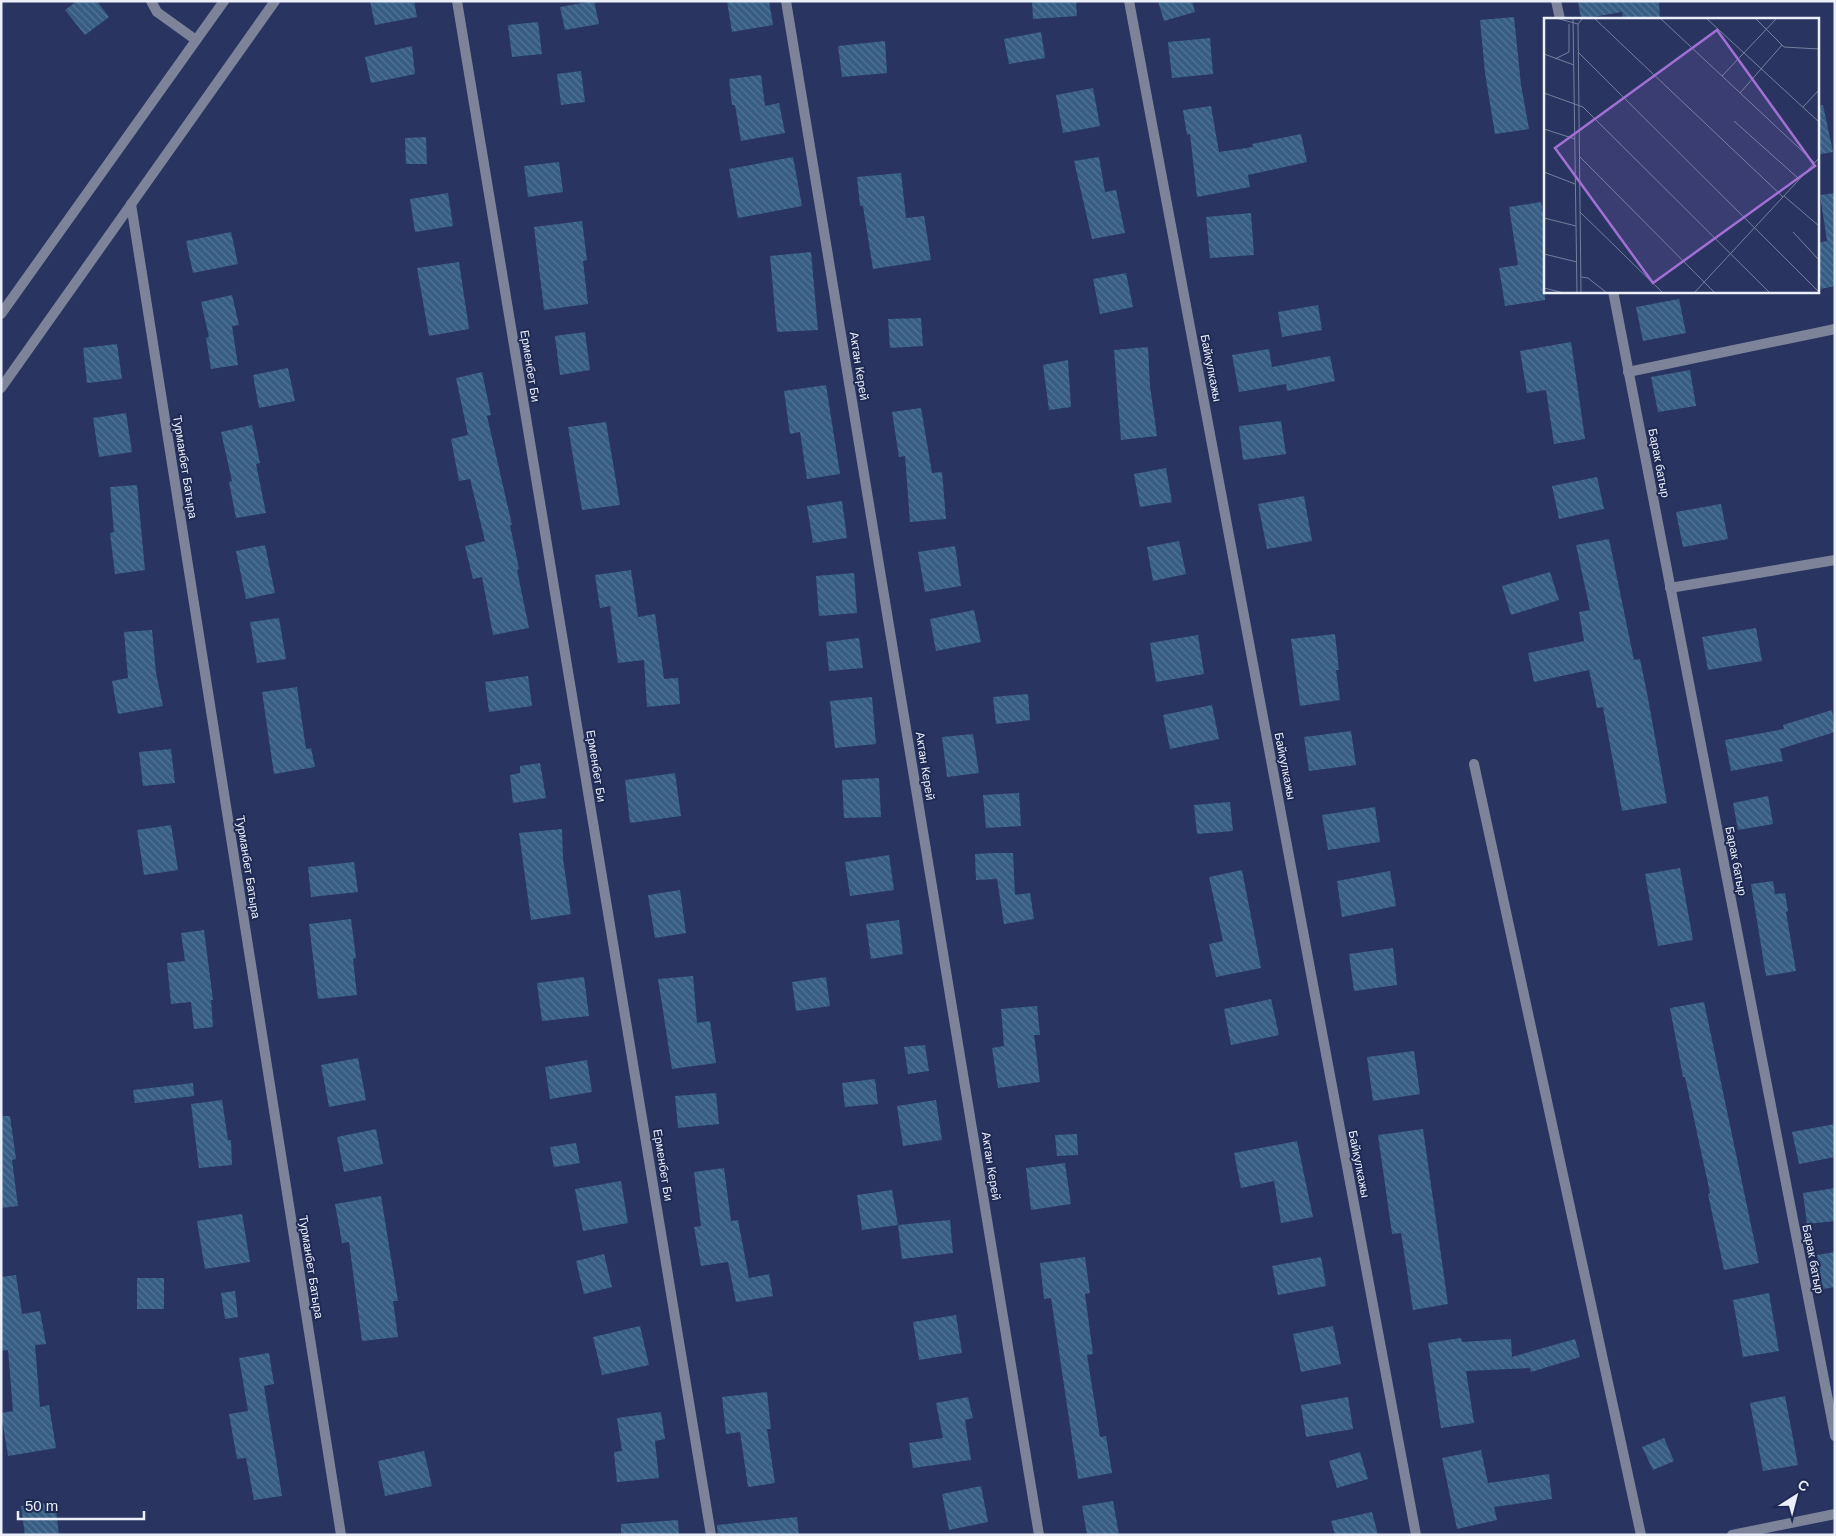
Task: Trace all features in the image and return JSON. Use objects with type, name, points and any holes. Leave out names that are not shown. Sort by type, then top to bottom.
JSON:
[{"type":"street","points":[[150,1],[158,12],[196,40]]},
{"type":"street","points":[[1,314],[224,1]]},
{"type":"street","points":[[1,388],[275,1]]},
{"type":"street","name":"Ерменбет Би","points":[[456,1],[711,1535]]},
{"type":"street","name":"Актан Керей","points":[[786,1],[1039,1535]]},
{"type":"street","name":"Байкулкажы","points":[[1130,1],[1416,1535]]},
{"type":"street","points":[[1556,1],[1560,18]]},
{"type":"street","name":"Турманбет Батыра","points":[[131,204],[341,1535]]},
{"type":"street","name":"Барак батыр","points":[[1613,292],[1835,1436]]},
{"type":"street","points":[[1628,372],[1835,329]]},
{"type":"street","points":[[1670,588],[1835,560]]},
{"type":"street","points":[[1474,764],[1641,1535]]},
{"type":"street","points":[[1732,1535],[1835,1514]]},
{"type":"building","points":[[77,1],[97,1],[109,17],[85,35],[65,10]]},
{"type":"building","points":[[370,1],[414,1],[417,17],[375,25]]},
{"type":"building","points":[[594,1],[599,24],[565,30],[560,7]]},
{"type":"building","points":[[727,1],[769,1],[773,25],[732,32]]},
{"type":"building","points":[[1032,1],[1076,1],[1077,16],[1033,19]]},
{"type":"building","points":[[1158,1],[1192,1],[1195,12],[1164,21]]},
{"type":"building","points":[[1578,1],[1659,1],[1660,18],[1623,18],[1622,12],[1581,18]]},
{"type":"building","points":[[1514,17],[1521,85],[1529,129],[1495,134],[1485,73],[1480,20]]},
{"type":"building","points":[[538,22],[542,54],[512,57],[508,25]]},
{"type":"building","points":[[1041,32],[1045,58],[1009,64],[1004,39]]},
{"type":"building","points":[[1210,38],[1213,74],[1172,78],[1168,42]]},
{"type":"building","points":[[885,41],[887,73],[842,77],[838,46]]},
{"type":"building","points":[[412,46],[415,74],[371,83],[365,57]]},
{"type":"building","points":[[581,71],[585,102],[561,105],[557,74]]},
{"type":"building","points":[[761,75],[765,106],[779,103],[785,133],[741,141],[735,105],[732,105],[729,79]]},
{"type":"building","points":[[1093,88],[1100,126],[1063,133],[1056,95]]},
{"type":"building","points":[[1823,105],[1833,152],[1818,155],[1818,106]]},
{"type":"building","points":[[1211,106],[1219,152],[1253,147],[1252,144],[1301,134],[1307,162],[1248,175],[1250,187],[1197,197],[1190,134],[1187,135],[1183,110]]},
{"type":"building","points":[[426,137],[427,164],[406,164],[405,138]]},
{"type":"building","points":[[793,157],[802,206],[738,218],[729,169]]},
{"type":"building","points":[[1099,157],[1105,192],[1116,190],[1125,233],[1092,239],[1074,161]]},
{"type":"building","points":[[559,162],[563,192],[528,197],[524,166]]},
{"type":"building","points":[[901,173],[906,218],[924,216],[931,260],[873,269],[863,206],[860,206],[857,177]]},
{"type":"building","points":[[448,193],[453,226],[415,232],[410,199]]},
{"type":"building","points":[[1835,193],[1835,286],[1821,289],[1818,277],[1818,243],[1827,241],[1820,195]]},
{"type":"building","points":[[1541,202],[1544,219],[1545,300],[1505,306],[1499,268],[1518,265],[1509,207]]},
{"type":"building","points":[[1251,213],[1254,255],[1210,258],[1206,217]]},
{"type":"building","points":[[582,221],[587,260],[583,261],[588,304],[544,310],[534,227]]},
{"type":"building","points":[[231,232],[238,264],[193,273],[186,241]]},
{"type":"building","points":[[811,252],[818,330],[777,332],[770,256]]},
{"type":"building","points":[[459,262],[469,329],[429,336],[417,268]]},
{"type":"building","points":[[1126,273],[1133,307],[1100,314],[1093,279]]},
{"type":"building","points":[[232,295],[239,325],[232,326],[238,365],[211,369],[206,338],[209,337],[201,302]]},
{"type":"building","points":[[1679,299],[1686,333],[1643,341],[1636,307]]},
{"type":"building","points":[[1318,305],[1322,330],[1282,337],[1278,312]]},
{"type":"building","points":[[921,318],[923,346],[890,348],[888,319]]},
{"type":"building","points":[[585,332],[590,370],[560,375],[555,336]]},
{"type":"building","points":[[1571,342],[1585,439],[1554,444],[1546,390],[1527,393],[1520,351]]},
{"type":"building","points":[[117,344],[122,379],[87,383],[83,348]]},
{"type":"building","points":[[1148,347],[1150,386],[1157,436],[1121,440],[1114,350]]},
{"type":"building","points":[[1269,349],[1272,367],[1330,356],[1335,381],[1287,391],[1286,384],[1239,392],[1232,355]]},
{"type":"building","points":[[1068,360],[1071,407],[1049,410],[1043,365]]},
{"type":"building","points":[[288,368],[295,401],[259,408],[253,375]]},
{"type":"building","points":[[1690,370],[1696,406],[1658,412],[1651,377]]},
{"type":"building","points":[[482,372],[491,415],[487,416],[512,525],[510,525],[519,569],[517,570],[529,628],[493,635],[482,577],[473,579],[465,546],[485,541],[470,479],[459,481],[451,439],[468,435],[456,378]]},
{"type":"building","points":[[826,385],[840,474],[807,479],[800,432],[790,434],[784,391]]},
{"type":"building","points":[[921,408],[932,473],[942,472],[946,519],[910,522],[905,456],[899,457],[892,412]]},
{"type":"building","points":[[126,413],[132,452],[99,457],[93,418]]},
{"type":"building","points":[[1281,421],[1286,454],[1243,460],[1239,426]]},
{"type":"building","points":[[606,422],[620,505],[582,510],[568,427]]},
{"type":"building","points":[[252,425],[260,463],[256,464],[266,513],[236,518],[229,482],[232,481],[221,432]]},
{"type":"building","points":[[1166,468],[1172,502],[1140,507],[1134,474]]},
{"type":"building","points":[[1597,477],[1604,509],[1559,519],[1552,486]]},
{"type":"building","points":[[137,485],[145,570],[115,574],[110,533],[114,532],[110,487]]},
{"type":"building","points":[[1304,496],[1312,541],[1267,549],[1258,504]]},
{"type":"building","points":[[842,501],[847,538],[813,543],[807,506]]},
{"type":"building","points":[[1721,504],[1728,539],[1683,547],[1676,512]]},
{"type":"building","points":[[1609,539],[1634,660],[1640,659],[1667,803],[1622,811],[1603,707],[1597,708],[1589,670],[1534,682],[1528,653],[1584,641],[1579,612],[1590,610],[1576,545]]},
{"type":"building","points":[[1179,541],[1186,574],[1153,581],[1147,547]]},
{"type":"building","points":[[265,545],[275,593],[246,599],[236,551]]},
{"type":"building","points":[[955,546],[961,586],[925,592],[918,552]]},
{"type":"building","points":[[631,570],[638,617],[655,614],[664,679],[678,678],[680,704],[647,707],[644,660],[618,663],[610,606],[600,608],[595,575]]},
{"type":"building","points":[[1550,572],[1559,600],[1511,615],[1502,586]]},
{"type":"building","points":[[854,573],[857,613],[819,616],[816,576]]},
{"type":"building","points":[[974,610],[981,642],[936,651],[930,619]]},
{"type":"building","points":[[279,618],[286,659],[257,663],[250,622]]},
{"type":"building","points":[[1756,628],[1762,661],[1708,670],[1702,637]]},
{"type":"building","points":[[152,630],[156,673],[163,706],[118,714],[112,681],[128,678],[124,632]]},
{"type":"building","points":[[1335,634],[1339,670],[1336,670],[1340,700],[1300,706],[1291,639]]},
{"type":"building","points":[[1198,635],[1204,674],[1156,682],[1150,643]]},
{"type":"building","points":[[859,638],[863,668],[829,671],[826,642]]},
{"type":"building","points":[[528,676],[532,706],[489,712],[485,682]]},
{"type":"building","points":[[297,687],[306,749],[311,748],[315,767],[274,774],[262,692]]},
{"type":"building","points":[[1028,694],[1030,720],[996,724],[993,697]]},
{"type":"building","points":[[872,697],[876,744],[835,748],[830,701]]},
{"type":"building","points":[[1212,705],[1219,739],[1170,749],[1163,715]]},
{"type":"building","points":[[1832,710],[1835,732],[1780,749],[1783,761],[1731,771],[1725,740],[1784,729],[1783,725]]},
{"type":"building","points":[[1351,731],[1356,765],[1309,771],[1304,737]]},
{"type":"building","points":[[973,734],[979,773],[947,777],[942,737]]},
{"type":"building","points":[[171,749],[175,783],[143,786],[139,752]]},
{"type":"building","points":[[540,763],[546,798],[513,803],[510,775],[520,773],[520,766]]},
{"type":"building","points":[[675,773],[681,816],[630,823],[625,780]]},
{"type":"building","points":[[879,778],[881,817],[844,818],[842,780]]},
{"type":"building","points":[[1019,793],[1021,826],[986,828],[983,795]]},
{"type":"building","points":[[1768,796],[1773,824],[1738,830],[1733,803]]},
{"type":"building","points":[[1230,802],[1233,831],[1197,834],[1194,805]]},
{"type":"building","points":[[1375,807],[1380,842],[1328,850],[1322,815]]},
{"type":"building","points":[[171,825],[178,870],[144,875],[137,830]]},
{"type":"building","points":[[562,829],[563,859],[571,914],[531,920],[519,833]]},
{"type":"building","points":[[1013,853],[1015,895],[1030,893],[1034,919],[1004,924],[997,879],[976,880],[975,854]]},
{"type":"building","points":[[889,855],[894,890],[850,896],[845,862]]},
{"type":"building","points":[[354,862],[358,892],[311,897],[308,867]]},
{"type":"building","points":[[1680,868],[1693,940],[1658,946],[1645,874]]},
{"type":"building","points":[[1242,870],[1261,968],[1216,977],[1209,944],[1223,941],[1209,877]]},
{"type":"building","points":[[1390,871],[1396,906],[1342,917],[1337,881]]},
{"type":"building","points":[[1773,881],[1775,894],[1785,893],[1788,911],[1786,912],[1796,971],[1766,976],[1751,884]]},
{"type":"building","points":[[680,890],[686,933],[655,938],[648,895]]},
{"type":"building","points":[[351,919],[356,958],[353,959],[357,995],[318,999],[309,924]]},
{"type":"building","points":[[899,920],[903,954],[871,959],[866,924]]},
{"type":"building","points":[[204,930],[213,1000],[211,1000],[213,1027],[194,1029],[191,1002],[171,1004],[167,963],[185,961],[181,933]]},
{"type":"building","points":[[1393,948],[1397,985],[1354,991],[1349,954]]},
{"type":"building","points":[[693,976],[697,1023],[710,1021],[716,1063],[672,1069],[658,979]]},
{"type":"building","points":[[584,977],[589,1016],[542,1021],[537,983]]},
{"type":"building","points":[[826,977],[830,1006],[796,1011],[792,982]]},
{"type":"building","points":[[1271,999],[1279,1035],[1231,1045],[1224,1009]]},
{"type":"building","points":[[1704,1002],[1759,1263],[1724,1270],[1708,1194],[1710,1193],[1685,1077],[1683,1077],[1670,1008]]},
{"type":"building","points":[[1037,1006],[1040,1035],[1034,1035],[1040,1082],[998,1088],[992,1048],[1004,1046],[1001,1009]]},
{"type":"building","points":[[925,1045],[929,1071],[908,1074],[904,1047]]},
{"type":"building","points":[[1414,1051],[1420,1094],[1373,1101],[1367,1057]]},
{"type":"building","points":[[358,1058],[366,1100],[329,1107],[321,1065]]},
{"type":"building","points":[[587,1060],[592,1092],[550,1099],[545,1067]]},
{"type":"building","points":[[875,1079],[878,1104],[845,1107],[842,1083]]},
{"type":"building","points":[[193,1083],[194,1096],[135,1103],[133,1090]]},
{"type":"building","points":[[716,1093],[719,1124],[678,1128],[675,1096]]},
{"type":"building","points":[[222,1100],[228,1140],[231,1140],[232,1165],[199,1168],[191,1104]]},
{"type":"building","points":[[936,1100],[942,1140],[903,1146],[897,1106]]},
{"type":"building","points":[[1,1116],[10,1116],[16,1159],[12,1160],[18,1206],[1,1208]]},
{"type":"building","points":[[1835,1124],[1835,1157],[1799,1164],[1792,1132]]},
{"type":"building","points":[[376,1129],[383,1164],[344,1172],[337,1137]]},
{"type":"building","points":[[1423,1129],[1448,1304],[1413,1310],[1401,1233],[1392,1234],[1378,1135]]},
{"type":"building","points":[[1077,1134],[1078,1155],[1057,1156],[1055,1135]]},
{"type":"building","points":[[1297,1141],[1313,1217],[1281,1223],[1274,1181],[1241,1188],[1234,1153]]},
{"type":"building","points":[[576,1143],[580,1163],[554,1167],[550,1147]]},
{"type":"building","points":[[1065,1163],[1071,1204],[1031,1210],[1026,1168]]},
{"type":"building","points":[[724,1168],[731,1221],[738,1220],[749,1278],[769,1274],[773,1296],[736,1302],[728,1262],[701,1266],[694,1227],[701,1226],[694,1172]]},
{"type":"building","points":[[621,1181],[628,1223],[583,1231],[575,1189]]},
{"type":"building","points":[[1835,1188],[1835,1221],[1807,1224],[1803,1193]]},
{"type":"building","points":[[892,1190],[898,1225],[862,1230],[857,1195]]},
{"type":"building","points":[[381,1196],[398,1301],[393,1301],[398,1337],[362,1341],[349,1242],[342,1243],[335,1204]]},
{"type":"building","points":[[242,1214],[250,1262],[205,1269],[197,1221]]},
{"type":"building","points":[[950,1220],[953,1253],[902,1259],[898,1225]]},
{"type":"building","points":[[1835,1252],[1835,1287],[1823,1289],[1817,1255]]},
{"type":"building","points":[[604,1254],[612,1287],[584,1294],[576,1261]]},
{"type":"building","points":[[1085,1257],[1090,1293],[1085,1294],[1093,1354],[1087,1355],[1100,1437],[1106,1436],[1112,1473],[1078,1479],[1051,1298],[1044,1299],[1040,1263]]},
{"type":"building","points":[[1321,1257],[1326,1286],[1278,1295],[1272,1266]]},
{"type":"building","points":[[16,1275],[22,1314],[40,1311],[46,1344],[35,1345],[40,1407],[49,1405],[56,1448],[8,1456],[1,1413],[13,1411],[8,1350],[1,1351],[1,1277]]},
{"type":"building","points":[[137,1278],[164,1278],[164,1309],[137,1309]]},
{"type":"building","points":[[235,1291],[238,1317],[225,1319],[221,1293]]},
{"type":"building","points":[[1769,1293],[1779,1351],[1743,1357],[1733,1300]]},
{"type":"building","points":[[956,1315],[962,1353],[919,1360],[913,1322]]},
{"type":"building","points":[[640,1326],[649,1365],[602,1375],[593,1337]]},
{"type":"building","points":[[1333,1326],[1341,1364],[1301,1372],[1293,1334]]},
{"type":"building","points":[[1461,1338],[1462,1342],[1511,1339],[1512,1357],[1575,1339],[1580,1357],[1531,1372],[1530,1368],[1466,1371],[1474,1423],[1441,1428],[1428,1343]]},
{"type":"building","points":[[269,1353],[274,1384],[264,1386],[282,1496],[254,1500],[246,1458],[237,1459],[229,1414],[248,1411],[239,1358]]},
{"type":"building","points":[[767,1392],[771,1429],[767,1429],[775,1483],[748,1487],[740,1432],[726,1434],[722,1397]]},
{"type":"building","points":[[1785,1396],[1798,1465],[1763,1471],[1750,1403]]},
{"type":"building","points":[[968,1397],[973,1418],[965,1420],[971,1460],[913,1468],[909,1443],[943,1438],[936,1403]]},
{"type":"building","points":[[1348,1397],[1353,1429],[1306,1437],[1301,1405]]},
{"type":"building","points":[[661,1412],[665,1439],[655,1441],[659,1478],[617,1482],[614,1452],[622,1451],[617,1418]]},
{"type":"building","points":[[1664,1438],[1674,1461],[1653,1470],[1642,1447]]},
{"type":"building","points":[[1481,1450],[1488,1483],[1549,1474],[1552,1499],[1494,1507],[1497,1520],[1457,1529],[1442,1458]]},
{"type":"building","points":[[424,1451],[432,1486],[385,1496],[378,1461]]},
{"type":"building","points":[[1360,1452],[1368,1479],[1337,1488],[1329,1461]]},
{"type":"building","points":[[981,1486],[988,1522],[949,1530],[942,1494]]},
{"type":"building","points":[[1113,1501],[1119,1535],[1087,1535],[1082,1506]]},
{"type":"building","points":[[55,1502],[59,1535],[25,1535],[21,1506]]},
{"type":"building","points":[[1372,1512],[1378,1535],[1335,1535],[1331,1521]]},
{"type":"building","points":[[797,1517],[799,1535],[718,1535],[717,1525]]},
{"type":"building","points":[[678,1520],[679,1535],[621,1535],[621,1524]]}]
